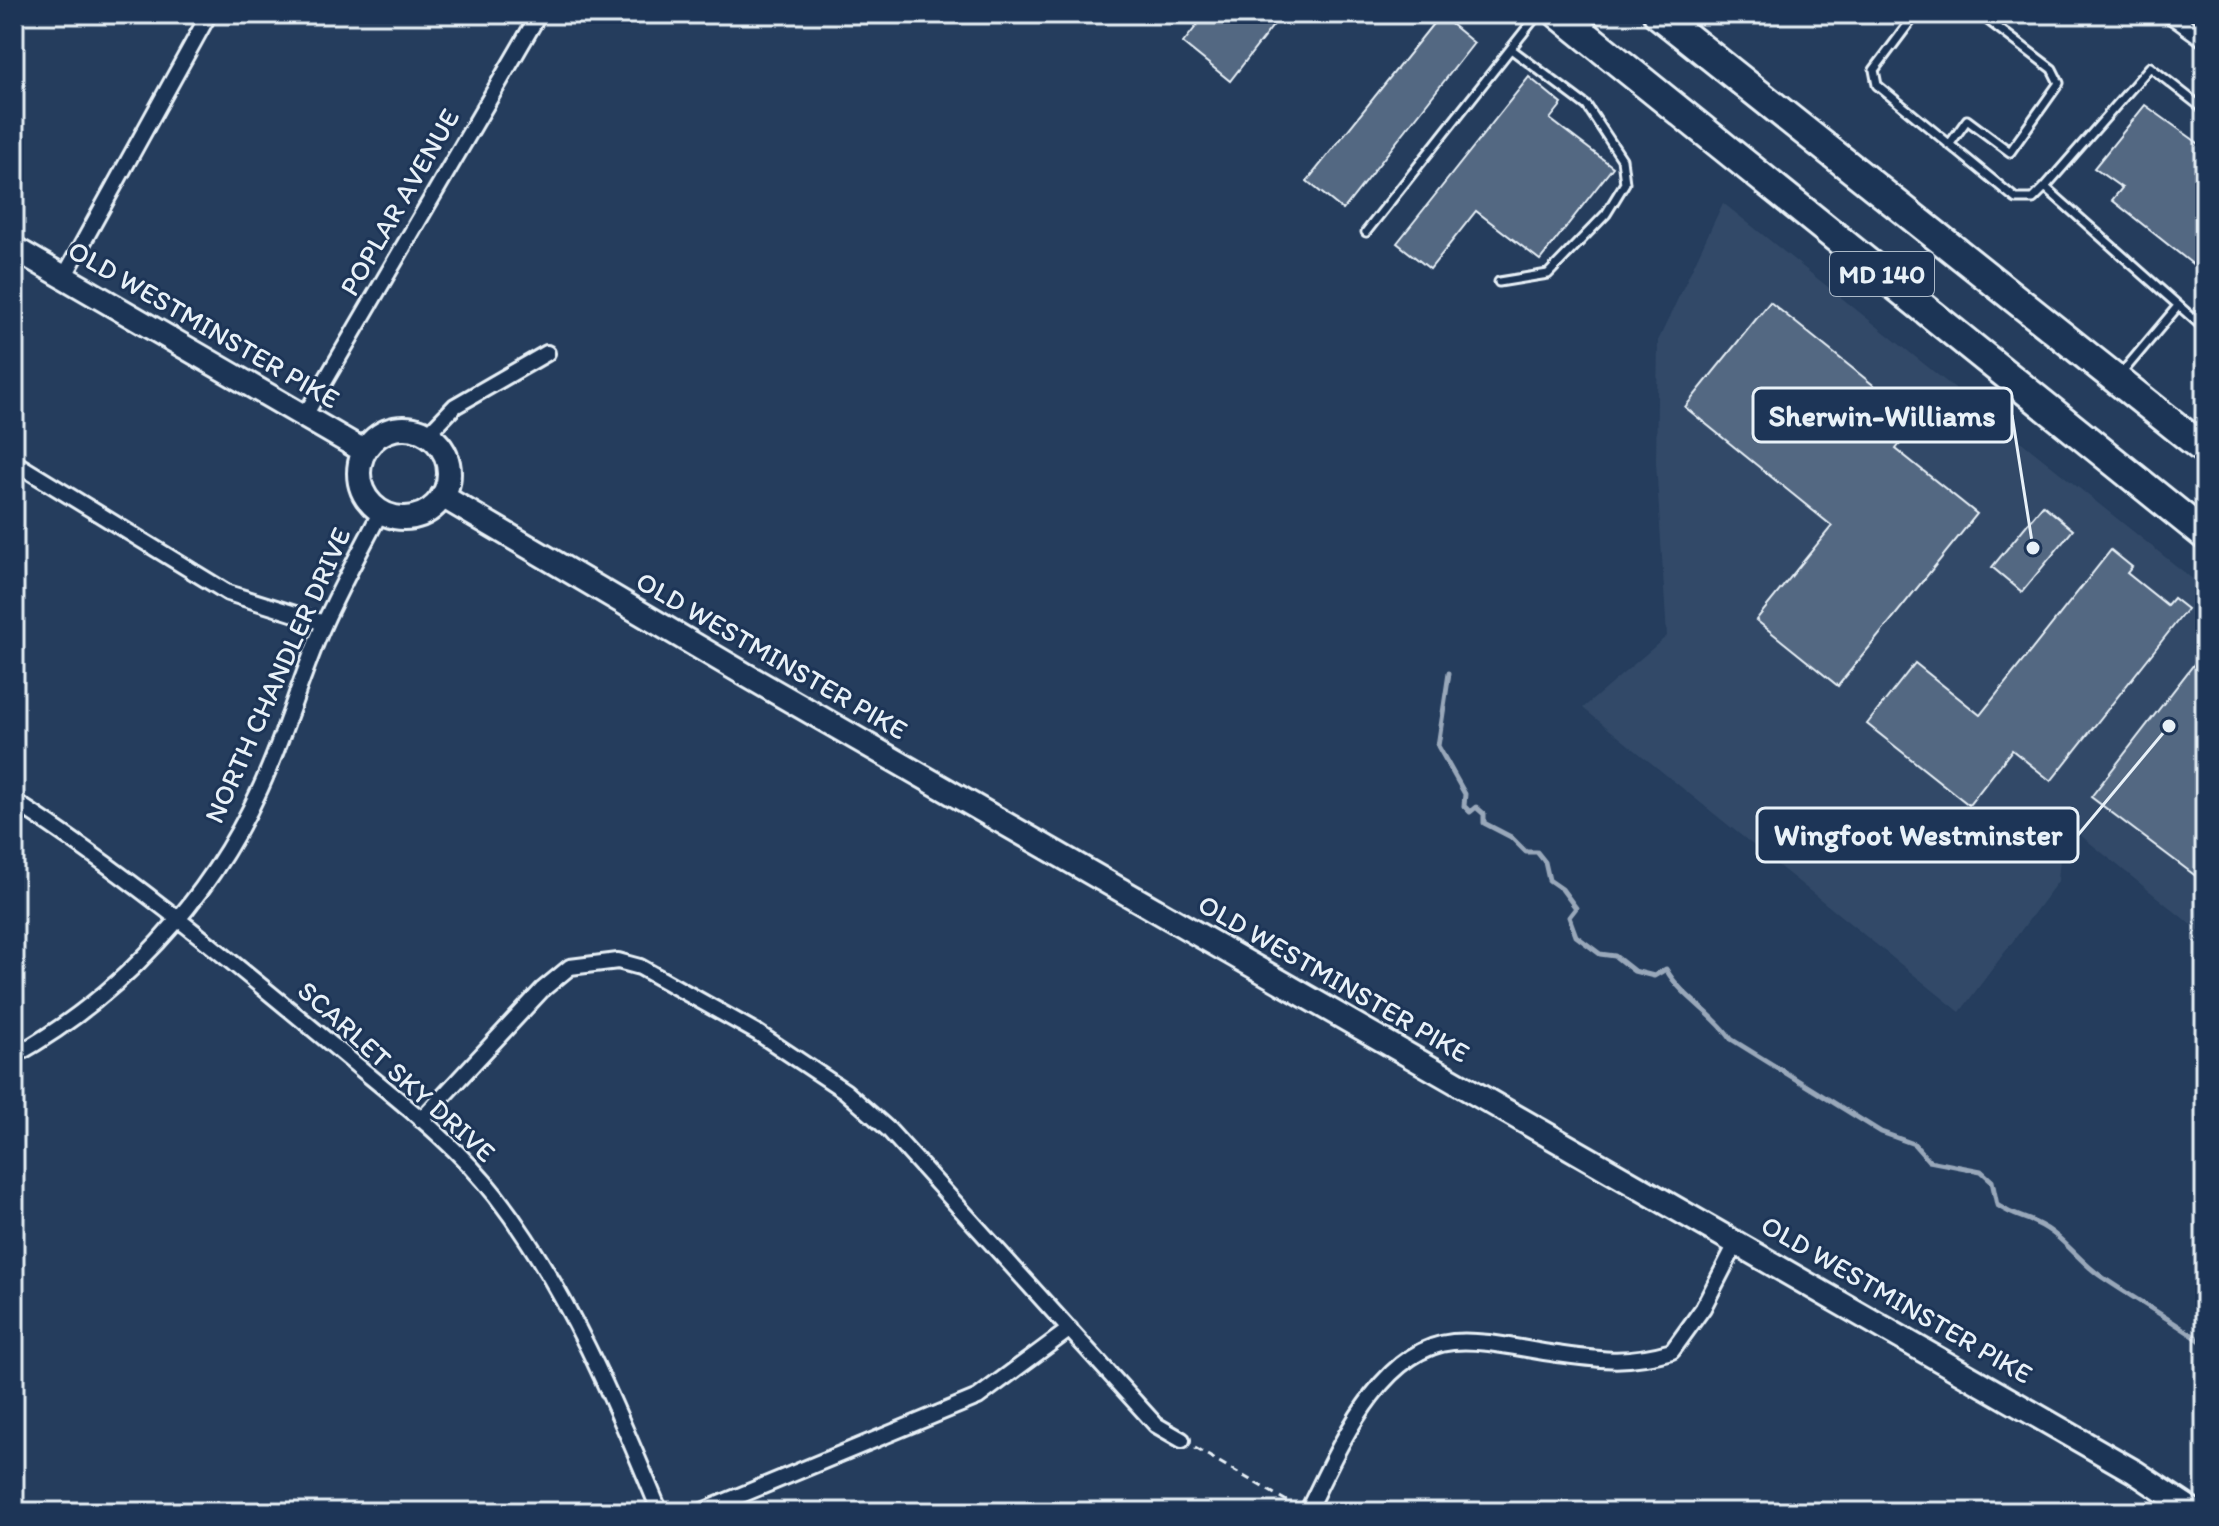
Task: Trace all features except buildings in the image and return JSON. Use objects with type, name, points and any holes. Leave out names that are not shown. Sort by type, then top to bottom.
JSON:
[{"type":"highway","name":"MD 140","points":[[1559,14],[2205,535]]},
{"type":"highway","name":"MD 140","points":[[1658,14],[2205,450]]},
{"type":"main road","name":"OLD WESTMINSTER PIKE","points":[[14,248],[364,451]]},
{"type":"main road","points":[[399,428],[427,435],[439,443],[449,462],[449,484],[442,496],[420,515],[402,518],[381,511],[370,503],[361,487],[359,468],[364,451],[379,435],[399,428]]},
{"type":"main road","name":"OLD WESTMINSTER PIKE","points":[[442,496],[919,775],[2135,1472],[2195,1512]]},
{"type":"street","points":[[64,277],[209,14]]},
{"type":"street","name":"POPLAR AVENUE","points":[[304,417],[539,14]]},
{"type":"street","points":[[2169,14],[2205,40]]},
{"type":"street","points":[[427,435],[455,406],[547,353]]},
{"type":"street","points":[[14,462],[228,593],[324,623]]},
{"type":"street","name":"NORTH CHANDLER DRIVE","points":[[14,1056],[47,1038],[97,1001],[178,921],[220,861],[259,791],[324,623],[381,511]]},
{"type":"street","name":"SCARLET SKY DRIVE","points":[[14,801],[61,831],[178,921],[421,1120],[494,1194],[552,1278],[631,1441],[660,1512]]},
{"type":"street","points":[[421,1120],[542,990],[570,967],[618,961],[640,967],[758,1033],[845,1091],[889,1130],[1156,1425],[1182,1440]]},
{"type":"street","points":[[1307,1512],[1351,1426],[1370,1398],[1405,1361],[1420,1350],[1454,1342],[1624,1362],[1672,1351],[1711,1295],[1737,1242]]},
{"type":"street","points":[[700,1512],[978,1397],[1070,1329]]},
{"type":"lane","points":[[1366,232],[1538,14]]},
{"type":"lane","points":[[1916,14],[1880,61],[1874,78],[1877,85],[2016,199],[2033,199],[2150,67],[2205,110]]},
{"type":"lane","points":[[1949,145],[1967,120],[2010,152],[2059,83],[2052,69],[1980,14]]},
{"type":"lane","points":[[1499,282],[1548,274],[1606,214],[1625,183],[1622,159],[1587,106],[1511,49]]},
{"type":"lane","points":[[2045,187],[2205,329]]},
{"type":"lane","points":[[2116,380],[2178,306]]},
{"type":"path","points":[[1182,1440],[1292,1504]]},
{"type":"shaded area","points":[[1723,203],[2205,589],[2205,936],[2063,821],[2058,881],[1960,1012],[1583,708],[1667,636],[1656,462],[1658,341]]},
{"type":"waterway","points":[[1449,673],[1438,746],[1465,794],[1464,806],[1470,812],[1476,807],[1484,814],[1484,823],[1511,837],[1526,852],[1537,852],[1545,862],[1549,880],[1562,889],[1576,908],[1569,917],[1576,936],[1600,954],[1615,956],[1634,971],[1654,976],[1666,969],[1680,988],[1731,1039],[1881,1132],[1914,1144],[1929,1161],[1981,1171],[1992,1181],[1997,1205],[2046,1228],[2102,1277],[2205,1344]]},
{"type":"place","name":"Sherwin-Williams","points":[[2033,548]]},
{"type":"place","name":"Wingfoot Westminster","points":[[2169,726]]}]
